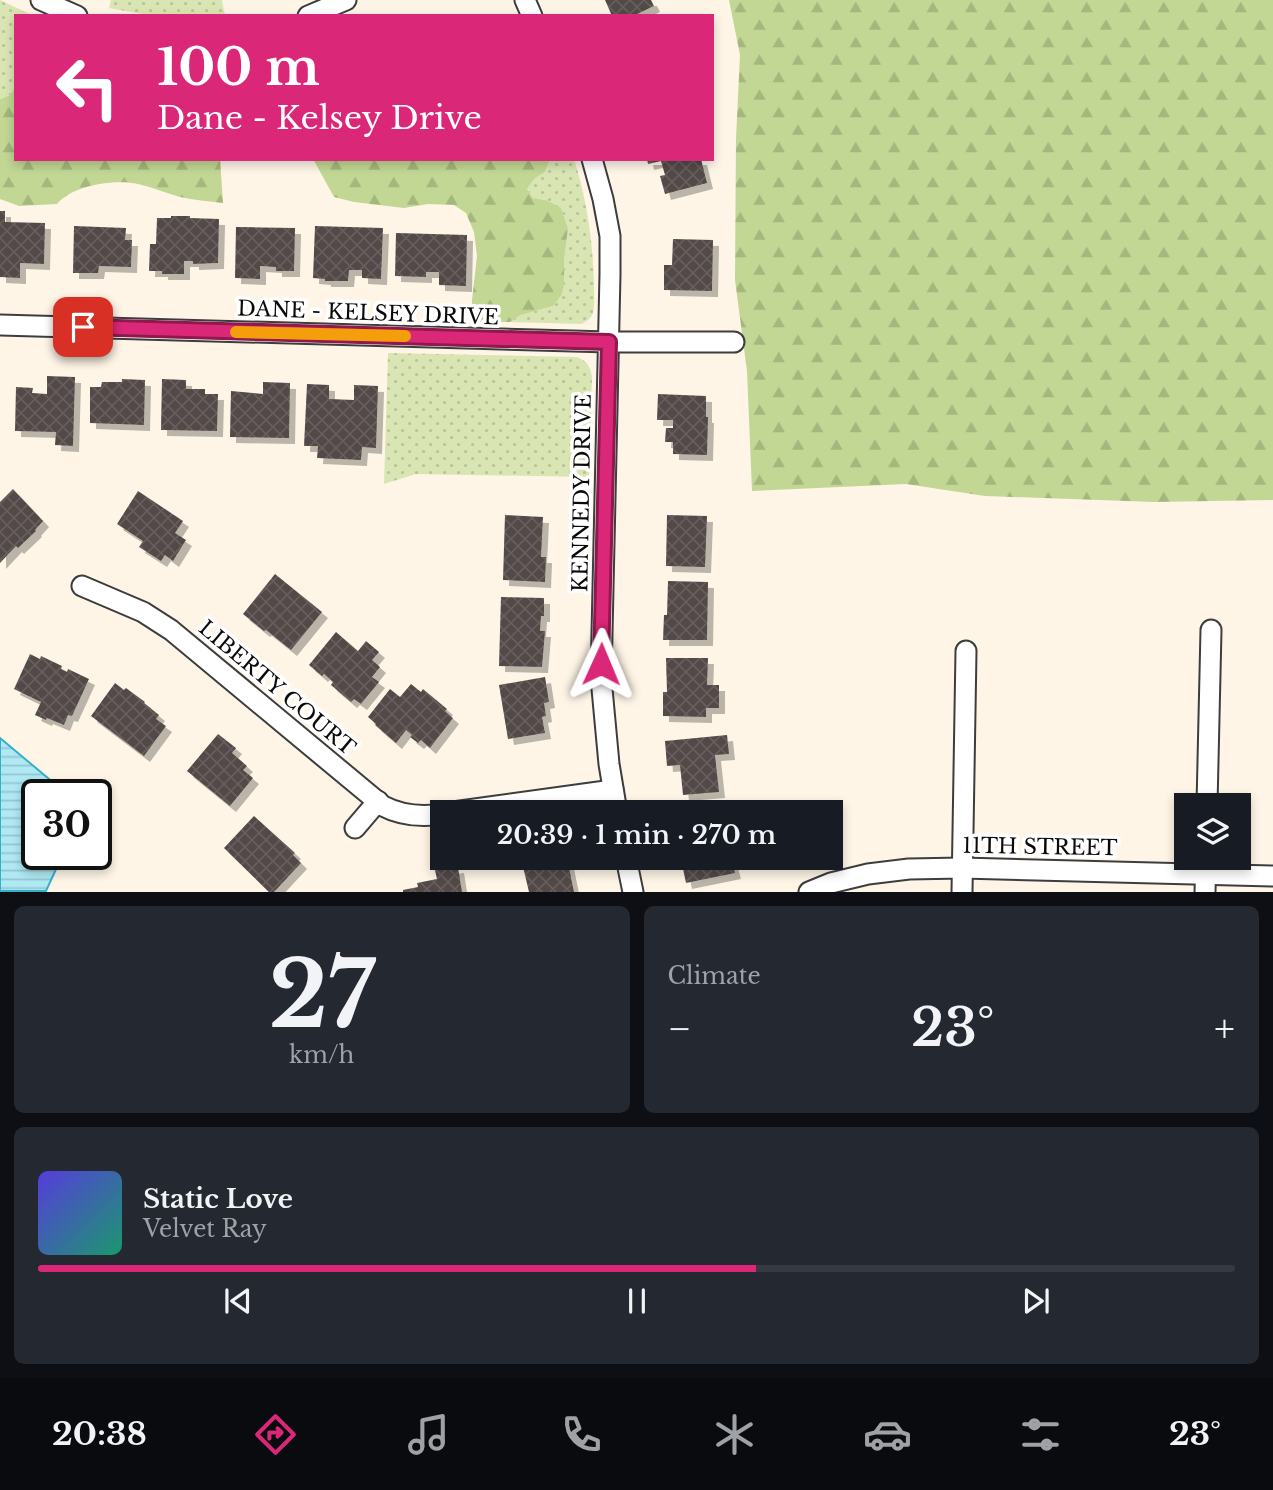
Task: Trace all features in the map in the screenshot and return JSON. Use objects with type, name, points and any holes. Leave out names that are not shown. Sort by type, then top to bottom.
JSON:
[{"type":"street","points":[[41,0],[73,14]]},
{"type":"street","points":[[314,14],[346,0]]},
{"type":"street","name":"KENNEDY DRIVE","points":[[593,161],[610,236],[601,678],[615,800]]},
{"type":"street","name":"DANE - KELSEY DRIVE","points":[[0,325],[609,342],[734,342]]},
{"type":"street","name":"LIBERTY COURT","points":[[82,586],[143,612],[172,630],[378,801],[400,813],[430,815]]},
{"type":"street","points":[[1207,793],[1211,630]]},
{"type":"street","points":[[962,891],[967,651]]},
{"type":"street","points":[[540,800],[613,790]]},
{"type":"street","points":[[355,828],[378,801]]},
{"type":"street","name":"11TH STREET","points":[[809,891],[868,874],[909,869],[1273,876]]},
{"type":"street","points":[[629,870],[633,891]]},
{"type":"green space","points":[[0,0],[30,14],[14,14],[14,89],[10,95],[0,99]]},
{"type":"green space","points":[[111,0],[222,0],[225,14],[142,14],[109,8]]},
{"type":"green space","points":[[729,0],[1273,0],[1273,500],[1154,502],[985,496],[906,484],[752,491],[747,371],[735,280],[736,138],[740,55]]},
{"type":"green space","points":[[14,89],[14,161],[220,161],[223,203],[185,198],[138,184],[118,182],[84,188],[64,197],[57,204],[19,206],[0,199],[0,99],[10,95]]},
{"type":"green space","points":[[314,161],[549,161],[545,172],[534,179],[527,189],[533,198],[546,200],[561,208],[568,228],[562,294],[553,306],[521,315],[510,322],[472,322],[477,256],[474,232],[466,213],[454,205],[428,204],[404,208],[334,197]]},
{"type":"green space","points":[[549,161],[575,161],[579,174],[592,253],[594,302],[591,317],[581,324],[510,322],[521,315],[553,306],[564,284],[568,228],[561,209],[546,200],[533,198],[527,189],[534,179],[545,172]]},
{"type":"green space","points":[[388,353],[577,357],[583,360],[592,376],[589,477],[416,474],[384,484]]},
{"type":"water","points":[[0,738],[49,779],[21,779],[21,870],[56,870],[46,891],[0,891]]},
{"type":"building","points":[[605,0],[651,0],[654,6],[637,14],[611,14]]},
{"type":"building","points":[[661,161],[702,161],[707,183],[665,194],[660,176],[665,175]]},
{"type":"building","points":[[0,211],[5,211],[5,222],[45,223],[44,264],[20,263],[20,278],[0,277]]},
{"type":"building","points":[[171,216],[219,219],[218,263],[193,264],[193,261],[184,261],[184,274],[149,271],[150,244],[156,244],[157,218]]},
{"type":"building","points":[[74,226],[126,228],[125,240],[132,240],[131,267],[99,266],[98,273],[73,273]]},
{"type":"building","points":[[315,226],[383,228],[381,279],[362,278],[362,270],[349,270],[348,281],[313,278]]},
{"type":"building","points":[[236,227],[295,228],[294,271],[276,271],[276,267],[260,266],[260,279],[235,278]]},
{"type":"building","points":[[396,233],[467,235],[466,286],[439,285],[439,272],[426,272],[426,277],[395,276]]},
{"type":"building","points":[[673,239],[713,240],[712,291],[664,290],[664,265],[672,265]]},
{"type":"building","points":[[47,376],[75,377],[73,446],[55,445],[56,432],[15,431],[16,387],[33,388],[32,393],[47,394]]},
{"type":"building","points":[[122,379],[145,380],[144,425],[90,423],[90,387],[101,387],[102,382],[122,382]]},
{"type":"building","points":[[162,379],[186,380],[186,389],[205,389],[205,394],[218,394],[217,431],[161,430]]},
{"type":"building","points":[[263,382],[290,383],[289,438],[230,437],[231,391],[263,394]]},
{"type":"building","points":[[307,384],[329,385],[329,399],[354,400],[354,385],[378,386],[376,448],[362,447],[361,460],[317,458],[318,446],[304,446]]},
{"type":"building","points":[[658,394],[706,396],[707,455],[673,454],[673,442],[665,442],[666,428],[673,428],[673,420],[657,420]]},
{"type":"building","points":[[13,489],[43,521],[36,531],[0,563],[0,502]]},
{"type":"building","points":[[138,491],[183,521],[175,533],[186,540],[173,561],[165,555],[161,561],[139,547],[143,541],[117,524]]},
{"type":"building","points":[[505,515],[543,517],[541,557],[546,557],[545,582],[503,580]]},
{"type":"building","points":[[667,515],[707,516],[705,567],[666,566]]},
{"type":"building","points":[[275,574],[322,612],[291,650],[243,614]]},
{"type":"building","points":[[668,581],[708,582],[707,640],[663,640]]},
{"type":"building","points":[[501,597],[544,598],[544,616],[541,616],[540,631],[545,631],[542,667],[499,666]]},
{"type":"building","points":[[336,632],[358,651],[366,641],[379,652],[372,660],[380,667],[372,677],[379,682],[361,704],[354,699],[351,702],[331,685],[333,682],[324,674],[322,676],[309,665]]},
{"type":"building","points":[[30,654],[40,659],[41,656],[62,666],[61,669],[67,672],[68,669],[89,679],[72,716],[68,715],[64,725],[35,715],[41,702],[14,689]]},
{"type":"building","points":[[666,658],[708,658],[707,685],[719,685],[719,708],[706,708],[706,717],[663,716],[663,692],[667,692]]},
{"type":"building","points":[[545,677],[549,702],[544,703],[546,716],[542,717],[545,733],[508,739],[499,685]]},
{"type":"building","points":[[115,683],[145,702],[159,715],[156,719],[166,726],[144,756],[91,716]]},
{"type":"building","points":[[411,684],[421,692],[423,689],[447,709],[445,711],[453,718],[430,748],[421,740],[418,743],[410,737],[412,735],[406,730],[396,743],[368,717],[390,689],[400,697]]},
{"type":"building","points":[[218,734],[236,748],[232,753],[247,766],[243,770],[253,778],[230,806],[187,771]]},
{"type":"building","points":[[727,735],[729,754],[715,755],[719,792],[683,795],[680,765],[667,766],[665,741]]},
{"type":"building","points":[[254,816],[295,853],[293,855],[301,863],[274,892],[269,892],[224,848]]},
{"type":"building","points":[[435,870],[458,870],[462,892],[403,892],[418,887],[417,883],[437,879]]},
{"type":"building","points":[[524,870],[569,870],[574,892],[529,892]]},
{"type":"building","points":[[683,870],[734,870],[735,873],[686,883]]},
{"type":"slow traffic","points":[[236,332],[405,336]]},
{"type":"route","points":[[83,327],[609,342],[601,664]]}]
